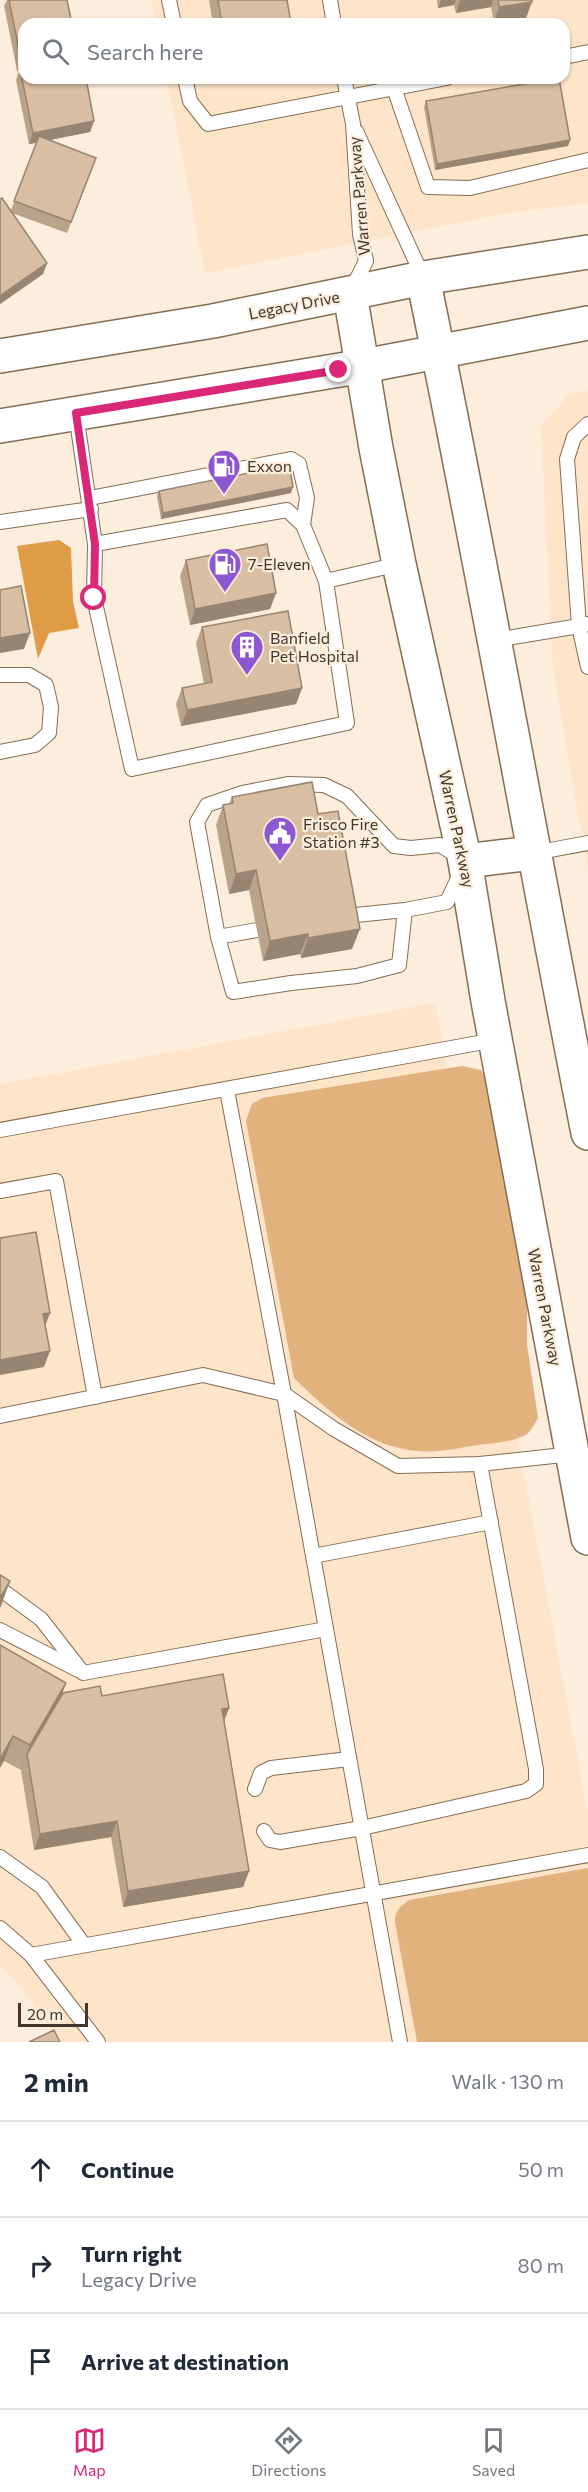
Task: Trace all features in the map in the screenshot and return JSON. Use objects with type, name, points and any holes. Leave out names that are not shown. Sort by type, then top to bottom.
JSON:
[{"type":"main road","name":"Legacy Drive","points":[[0,356],[213,321],[423,278],[588,252]]},
{"type":"main road","name":"Warren Parkway","points":[[423,278],[495,640],[533,853],[588,1133]]},
{"type":"main road","name":"Warren Parkway","points":[[350,294],[375,448],[465,861],[495,1040],[588,1538]]},
{"type":"main road","points":[[0,426],[363,366],[588,323]]},
{"type":"main road","points":[[465,861],[533,853]]},
{"type":"lane","points":[[169,0],[173,18]]},
{"type":"lane","points":[[330,0],[333,18]]},
{"type":"lane","points":[[570,56],[588,52]]},
{"type":"lane","points":[[186,84],[190,101],[208,124],[415,84]]},
{"type":"lane","name":"Warren Parkway","points":[[345,84],[353,124],[360,234],[366,261],[350,294]]},
{"type":"lane","points":[[394,88],[428,187],[470,188],[588,159]]},
{"type":"lane","name":"Warren Parkway","points":[[353,124],[423,278]]},
{"type":"lane","points":[[76,413],[95,544],[94,598],[132,769],[347,723],[326,580],[303,525],[286,510],[95,544]]},
{"type":"lane","points":[[588,424],[574,437],[567,459],[588,667]]},
{"type":"lane","points":[[0,522],[291,459],[299,464],[306,498],[303,525]]},
{"type":"lane","points":[[326,580],[399,564]]},
{"type":"lane","points":[[495,640],[584,624]]},
{"type":"lane","points":[[0,675],[29,675],[46,685],[51,707],[49,732],[35,745],[0,752]]},
{"type":"lane","points":[[346,916],[405,910],[447,902],[465,861],[440,845],[411,848],[393,846],[347,796],[324,785],[288,784],[242,793],[207,805],[197,822],[218,937],[233,992],[357,976],[399,965],[405,910]]},
{"type":"lane","points":[[533,853],[588,843]]},
{"type":"lane","points":[[218,937],[257,930]]},
{"type":"lane","points":[[0,1130],[495,1040]]},
{"type":"lane","points":[[227,1090],[400,2042]]},
{"type":"lane","points":[[0,1191],[56,1181],[95,1397]]},
{"type":"lane","points":[[0,1416],[203,1375],[284,1394],[334,1429],[398,1466],[480,1464],[572,1454]]},
{"type":"lane","points":[[264,1831],[270,1840],[280,1842],[362,1828],[526,1791],[536,1784],[534,1758],[480,1464]]},
{"type":"lane","points":[[313,1556],[491,1522]]},
{"type":"lane","points":[[0,1589],[41,1619],[83,1672]]},
{"type":"lane","points":[[0,1630],[83,1672],[326,1629]]},
{"type":"lane","points":[[255,1789],[261,1773],[271,1768],[349,1759]]},
{"type":"lane","points":[[31,1955],[588,1855]]},
{"type":"lane","points":[[0,1857],[42,1887],[84,1945]]},
{"type":"lane","points":[[0,1928],[31,1955],[98,2042]]},
{"type":"shaded area","points":[[152,0],[588,0],[588,203],[514,212],[205,273],[168,84],[570,84],[570,18],[155,18]]},
{"type":"shaded area","points":[[588,391],[588,870],[553,666],[541,426],[571,393]]},
{"type":"shaded area","points":[[59,540],[71,548],[73,602],[79,628],[49,633],[38,659],[17,546]]},
{"type":"shaded area","points":[[435,1003],[588,1814],[588,2042],[60,2042],[19,1985],[0,1966],[0,1084]]},
{"type":"shaded area","points":[[462,1066],[481,1070],[486,1079],[521,1249],[527,1306],[527,1345],[538,1418],[528,1433],[516,1439],[448,1450],[418,1451],[382,1443],[350,1426],[294,1378],[246,1121],[252,1104],[262,1098]]},
{"type":"shaded area","points":[[588,1868],[588,2042],[417,2042],[395,1922],[396,1914],[401,1907],[409,1900]]},
{"type":"building","points":[[9,0],[67,0],[71,18],[18,18],[18,44]]},
{"type":"building","points":[[218,0],[287,0],[290,18],[221,18]]},
{"type":"building","points":[[498,0],[532,0],[532,2],[499,7]]},
{"type":"building","points":[[23,84],[87,84],[94,121],[33,133]]},
{"type":"building","points":[[524,84],[560,84],[570,140],[437,164],[426,101]]},
{"type":"building","points":[[39,136],[96,158],[71,222],[14,201]]},
{"type":"building","points":[[2,198],[47,263],[0,296],[0,199]]},
{"type":"building","name":"Exxon","points":[[289,465],[293,487],[163,513],[159,491]]},
{"type":"building","name":"7-Eleven","points":[[267,544],[276,593],[195,609],[186,560]]},
{"type":"building","points":[[21,586],[30,633],[0,638],[0,590]]},
{"type":"building","name":"Banfield Pet Hospital","points":[[288,611],[302,688],[187,710],[182,688],[212,682],[202,627]]},
{"type":"building","name":"Frisco Fire Station #3","points":[[312,782],[318,814],[338,811],[360,929],[308,938],[308,934],[270,941],[256,870],[236,874],[223,805],[233,803],[232,797]]},
{"type":"building","points":[[36,1232],[50,1313],[43,1314],[50,1351],[0,1360],[0,1238]]},
{"type":"building","points":[[0,1575],[10,1581],[0,1598]]},
{"type":"building","points":[[0,1645],[66,1683],[30,1745],[13,1736],[0,1759]]},
{"type":"building","points":[[223,1674],[229,1708],[222,1709],[249,1871],[128,1891],[117,1821],[40,1834],[27,1754],[63,1693],[100,1686],[102,1696]]},
{"type":"building","points":[[54,2030],[60,2042],[29,2042]]},
{"type":"place","name":"Exxon","points":[[224,495]]},
{"type":"place","name":"7-Eleven","points":[[225,593]]},
{"type":"place","name":"Banfield Pet Hospital","points":[[247,676]]},
{"type":"place","name":"Frisco Fire Station #3","points":[[280,862]]},
{"type":"route","points":[[94,598],[95,544],[92,510],[76,413],[339,370]]}]
